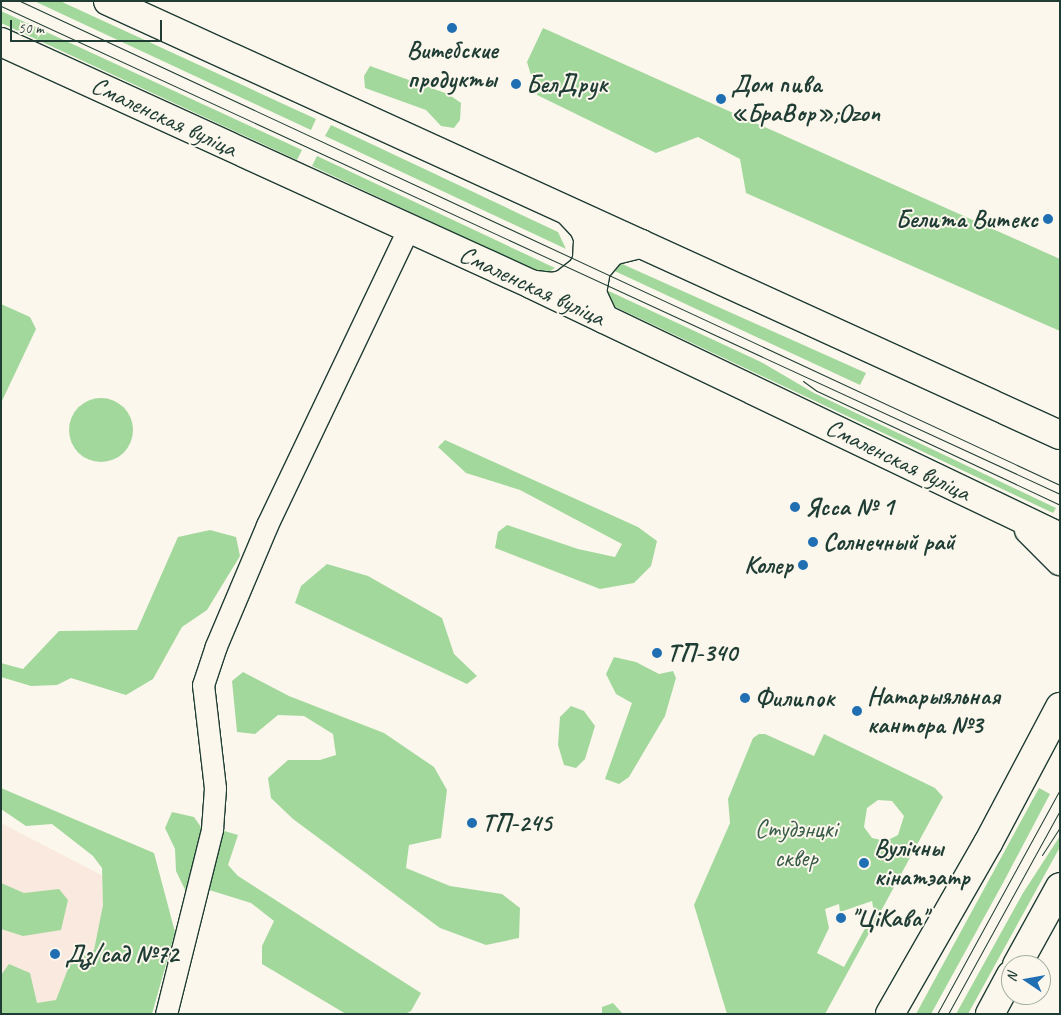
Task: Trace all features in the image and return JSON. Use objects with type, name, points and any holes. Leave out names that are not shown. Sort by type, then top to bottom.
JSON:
[{"type":"main road","points":[[108,1],[569,212],[1052,428]]},
{"type":"main road","name":"Смаленская вуліца","points":[[1,42],[531,284],[1060,537]]},
{"type":"main road","points":[[531,284],[542,287],[564,284],[582,270],[588,254],[588,238],[584,228],[569,212]]},
{"type":"main road","points":[[604,319],[592,293],[596,270],[612,251],[641,244]]},
{"type":"main road","points":[[1011,514],[1060,561]]},
{"type":"main road","points":[[890,1014],[988,843],[1060,707]]},
{"type":"main road","points":[[1023,955],[1060,887]]},
{"type":"main road","points":[[990,1014],[1001,994]]},
{"type":"street","points":[[166,1014],[212,829],[215,788],[203,686],[216,646],[267,525],[408,229]]},
{"type":"shaded area","name":"Дз/сад №72","points":[[1,823],[138,894],[80,1014],[1,1014]]},
{"type":"green space","points":[[34,1],[60,1],[316,119],[311,130]]},
{"type":"green space","points":[[1,11],[302,150],[297,160],[1,23]]},
{"type":"green space","points":[[543,28],[1060,259],[1060,331],[746,193],[740,159],[698,137],[656,153],[537,95],[527,62]]},
{"type":"green space","points":[[370,66],[448,94],[461,103],[460,120],[454,128],[441,126],[426,110],[365,88],[364,76]]},
{"type":"green space","points":[[331,125],[558,232],[566,249],[325,136]]},
{"type":"green space","points":[[317,156],[555,268],[547,273],[536,271],[312,166]]},
{"type":"green space","points":[[620,263],[866,373],[860,385],[606,267]]},
{"type":"green space","points":[[598,286],[761,362],[814,393],[1056,508],[1053,513],[607,303]]},
{"type":"green space","points":[[1,304],[30,317],[36,329],[1,403]]},
{"type":"green space","points":[[101,398],[119,404],[127,412],[133,430],[127,448],[119,456],[101,462],[83,456],[75,448],[69,430],[75,412],[83,404]]},
{"type":"green space","points":[[445,440],[638,527],[657,541],[651,566],[634,583],[600,589],[495,548],[498,532],[507,525],[578,549],[615,557],[622,544],[520,490],[466,473],[438,447]]},
{"type":"green space","points":[[210,530],[236,537],[240,556],[207,610],[182,627],[153,679],[126,695],[71,678],[57,685],[31,686],[1,677],[1,663],[23,669],[59,631],[137,630],[178,537]]},
{"type":"green space","points":[[327,564],[368,576],[442,618],[454,654],[477,676],[467,684],[295,603],[301,586]]},
{"type":"green space","points":[[614,657],[636,662],[659,674],[673,671],[676,678],[665,716],[629,777],[619,784],[605,779],[632,703],[616,694],[606,674]]},
{"type":"green space","points":[[243,672],[289,696],[384,733],[434,767],[447,790],[441,838],[409,845],[406,868],[450,886],[502,894],[520,908],[519,938],[486,945],[440,928],[293,819],[271,798],[268,778],[288,760],[320,760],[336,755],[333,734],[304,716],[278,715],[255,734],[237,732],[232,681]]},
{"type":"green space","points":[[571,706],[584,711],[595,726],[585,759],[576,768],[564,765],[558,745],[560,717]]},
{"type":"green space","name":"Студэнцкі сквер","points":[[759,734],[765,734],[814,756],[824,734],[935,788],[943,797],[825,1014],[727,1014],[694,905],[730,823],[728,799],[753,738]],"holes":[[[878,800],[892,801],[904,816],[898,835],[886,841],[872,838],[864,827],[867,808]],[[872,901],[874,912],[844,967],[817,953],[829,928],[825,909],[839,904],[840,912]]]},
{"type":"green space","points":[[1,788],[154,853],[175,932],[152,1014],[1,1014],[1,975],[9,964],[30,973],[37,1003],[56,1000],[71,961],[94,950],[103,905],[102,868],[93,856],[52,824],[26,826],[1,809]]},
{"type":"green space","points":[[1039,788],[1050,794],[1003,883],[931,1014],[916,1014]]},
{"type":"green space","points":[[172,812],[194,817],[203,830],[188,896],[176,871],[175,849],[165,828]]},
{"type":"green space","points":[[221,830],[238,835],[228,865],[238,876],[421,993],[411,1011],[405,1014],[346,1014],[262,964],[262,946],[274,921],[251,903],[206,889]]},
{"type":"green space","points":[[1060,836],[1060,847],[968,1014],[956,1014],[1023,893]]},
{"type":"green space","points":[[1,883],[24,893],[59,889],[68,900],[61,930],[23,936],[1,929]]},
{"type":"green space","points":[[613,1003],[623,1014],[602,1014],[602,1007]]},
{"type":"tram line","points":[[20,1],[1060,485]]},
{"type":"tram line","points":[[1,6],[1060,494]]},
{"type":"tram line","points":[[803,381],[817,391],[1060,505]]},
{"type":"tram line","points":[[937,1014],[1060,789]]},
{"type":"tram line","points":[[948,1014],[1060,810]]},
{"type":"tram line","points":[[1042,855],[1060,827]]},
{"type":"place","name":"Витебские продукты","points":[[452,28]]},
{"type":"place","name":"БелДрук","points":[[516,84]]},
{"type":"place","name":"Дом пива «БраВор»;Ozon","points":[[721,99]]},
{"type":"place","name":"Белита Витекс","points":[[1048,219]]},
{"type":"place","name":"Ясса № 1","points":[[795,507]]},
{"type":"place","name":"Солнечный рай","points":[[813,542]]},
{"type":"place","name":"Колер","points":[[803,565]]},
{"type":"place","name":"ТП-340","points":[[657,653]]},
{"type":"place","name":"Филипок","points":[[745,698]]},
{"type":"place","name":"Натарыяльная кантора №3","points":[[857,711]]},
{"type":"place","name":"ТП-245","points":[[472,823]]},
{"type":"place","name":"Вулічны кінатэатр","points":[[864,863]]},
{"type":"place","name":"\"ЦіКава\"","points":[[841,918]]},
{"type":"place","name":"Дз/сад №72","points":[[55,954]]}]
